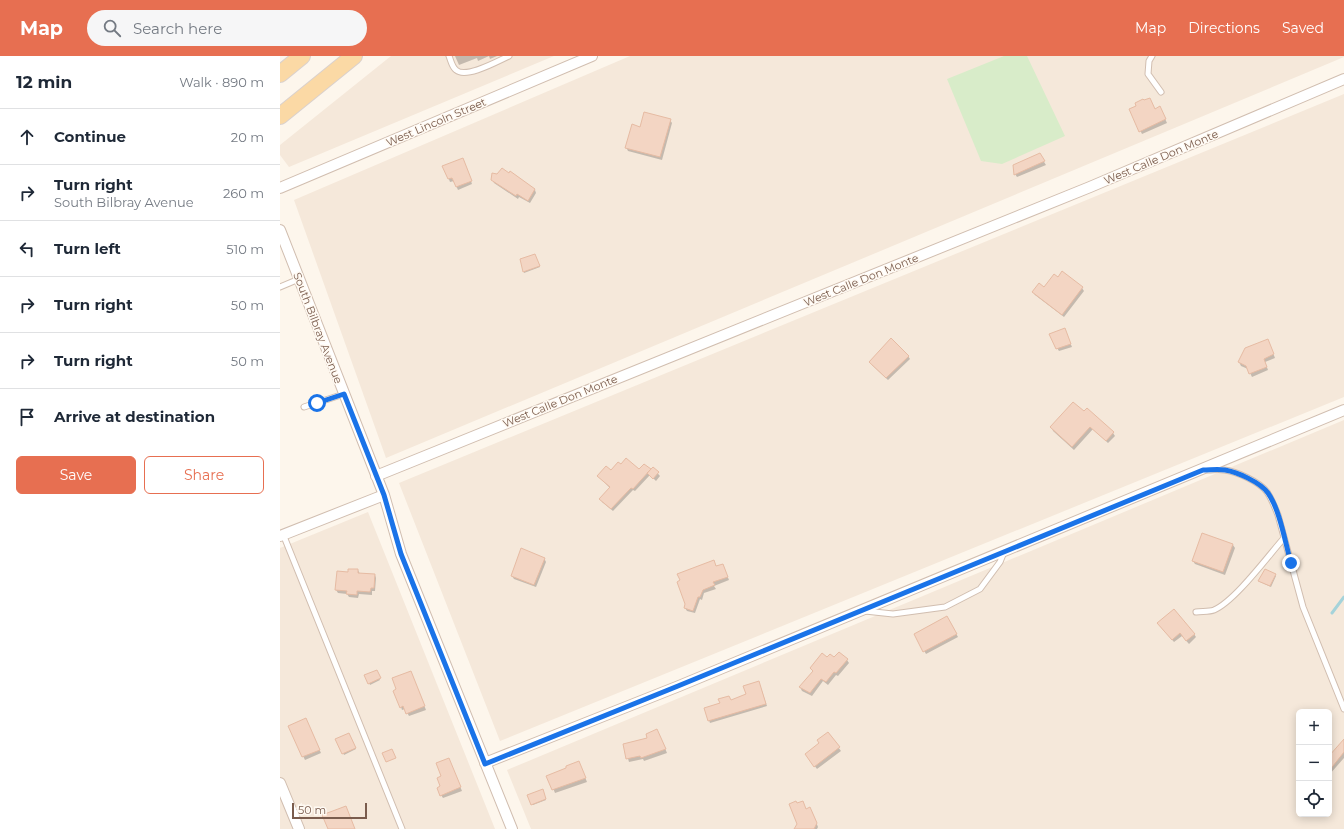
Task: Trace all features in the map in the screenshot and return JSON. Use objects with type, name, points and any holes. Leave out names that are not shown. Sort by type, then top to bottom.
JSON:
[{"type":"main road","points":[[280,74],[302,56]]},
{"type":"main road","points":[[280,116],[354,56]]},
{"type":"street","name":"West Lincoln Street","points":[[280,188],[592,56]]},
{"type":"street","name":"West Calle Don Monte","points":[[376,476],[1090,187],[1344,79]]},
{"type":"street","name":"South Bilbray Avenue","points":[[280,230],[384,495],[401,554],[512,829]]},
{"type":"street","points":[[485,764],[686,683],[1203,470],[1344,410]]},
{"type":"street","points":[[282,535],[384,495]]},
{"type":"street","points":[[280,783],[298,829]]},
{"type":"lane","points":[[450,56],[453,66],[457,71],[463,73],[476,71],[509,56]]},
{"type":"lane","points":[[1152,56],[1149,61],[1148,74],[1161,92]]},
{"type":"lane","points":[[280,287],[299,279]]},
{"type":"lane","points":[[304,407],[344,394]]},
{"type":"lane","points":[[1203,470],[1224,470],[1241,475],[1258,484],[1267,491],[1278,515],[1303,607],[1344,709]]},
{"type":"lane","points":[[282,535],[402,829]]},
{"type":"lane","points":[[1196,612],[1214,610],[1226,602],[1244,585],[1284,538]]},
{"type":"lane","points":[[862,610],[893,614],[945,607],[980,589],[1000,562],[1004,552]]},
{"type":"shaded area","points":[[391,56],[554,56],[289,167],[280,155],[280,145]]},
{"type":"shaded area","points":[[630,56],[1344,57],[386,458],[294,200]]},
{"type":"shaded area","points":[[1344,94],[1344,397],[500,741],[399,483]]},
{"type":"shaded area","points":[[1344,420],[1344,829],[531,829],[507,770]]},
{"type":"shaded area","points":[[368,512],[495,829],[280,829],[280,548]]},
{"type":"green space","points":[[1004,56],[1027,56],[1065,136],[1002,164],[981,161],[947,79]]},
{"type":"building","points":[[1150,98],[1155,109],[1160,106],[1166,119],[1139,132],[1129,109],[1136,106],[1135,103],[1143,99]]},
{"type":"building","points":[[644,112],[671,119],[660,157],[625,148],[632,124],[640,127]]},
{"type":"building","points":[[1040,153],[1045,161],[1014,175],[1013,165]]},
{"type":"building","points":[[463,158],[472,181],[456,187],[452,178],[448,179],[442,166]]},
{"type":"building","points":[[502,168],[509,173],[510,171],[535,189],[528,201],[517,194],[516,196],[491,180],[492,173],[497,174]]},
{"type":"building","points":[[535,254],[540,266],[523,272],[520,259]]},
{"type":"building","points":[[1062,271],[1083,287],[1062,315],[1032,292],[1039,283],[1044,287],[1054,274],[1058,277]]},
{"type":"building","points":[[1065,328],[1071,344],[1056,349],[1049,334]]},
{"type":"building","points":[[891,338],[909,356],[886,378],[869,362]]},
{"type":"building","points":[[1268,339],[1274,354],[1264,359],[1267,367],[1249,374],[1246,366],[1238,362],[1245,348]]},
{"type":"building","points":[[1073,402],[1084,411],[1087,408],[1114,432],[1106,441],[1090,427],[1072,447],[1050,427]]},
{"type":"building","points":[[626,458],[639,469],[644,464],[651,469],[633,489],[631,488],[611,509],[599,499],[610,487],[597,476],[606,466],[611,470],[618,462],[621,464]]},
{"type":"building","points":[[653,467],[659,472],[653,479],[647,473]]},
{"type":"building","points":[[1202,533],[1233,544],[1223,572],[1192,561]]},
{"type":"building","points":[[521,548],[545,558],[534,585],[511,576]]},
{"type":"building","points":[[714,560],[716,566],[723,564],[728,577],[713,582],[715,585],[703,590],[700,597],[698,597],[693,611],[684,608],[685,604],[677,582],[680,580],[677,574]]},
{"type":"building","points":[[348,569],[358,569],[358,573],[375,574],[374,588],[371,588],[370,592],[357,591],[357,595],[346,594],[347,591],[335,590],[337,571],[348,572]]},
{"type":"building","points":[[1265,569],[1276,574],[1270,586],[1258,581]]},
{"type":"building","points":[[1174,609],[1195,634],[1186,641],[1180,633],[1172,640],[1157,623]]},
{"type":"building","points":[[947,616],[957,634],[923,652],[914,634]]},
{"type":"building","points":[[839,652],[848,659],[826,682],[821,679],[810,693],[799,687],[813,671],[810,668],[822,653],[827,657],[830,654],[834,657]]},
{"type":"building","points":[[377,670],[381,678],[368,684],[364,675]]},
{"type":"building","points":[[411,671],[425,706],[406,714],[403,706],[400,708],[393,691],[396,689],[392,678]]},
{"type":"building","points":[[759,681],[766,704],[708,721],[704,708],[720,703],[718,699],[729,696],[731,700],[746,694],[743,686]]},
{"type":"building","points":[[306,718],[320,750],[302,757],[288,726]]},
{"type":"building","points":[[657,729],[666,749],[641,758],[640,756],[626,759],[623,744],[647,738],[646,734]]},
{"type":"building","points":[[828,732],[840,747],[814,767],[805,754],[819,743],[817,740]]},
{"type":"building","points":[[349,733],[356,748],[342,754],[335,739]]},
{"type":"building","points":[[1344,739],[1344,752],[1332,767],[1332,753]]},
{"type":"building","points":[[392,749],[396,758],[386,762],[382,753]]},
{"type":"building","points":[[449,758],[461,787],[440,796],[437,788],[440,786],[437,778],[441,776],[436,763]]},
{"type":"building","points":[[579,761],[586,778],[552,790],[546,776]]},
{"type":"building","points":[[543,789],[546,799],[531,805],[527,795]]},
{"type":"building","points":[[796,801],[797,803],[803,801],[806,809],[810,807],[817,823],[814,829],[794,829],[797,824],[789,804]]},
{"type":"building","points":[[346,806],[355,829],[328,829],[322,815]]},
{"type":"waterway","points":[[1332,613],[1344,597]]},
{"type":"route","points":[[317,403],[344,394],[384,495],[401,554],[485,764],[1203,470],[1224,470],[1241,475],[1258,484],[1267,491],[1278,515],[1291,563]]}]
